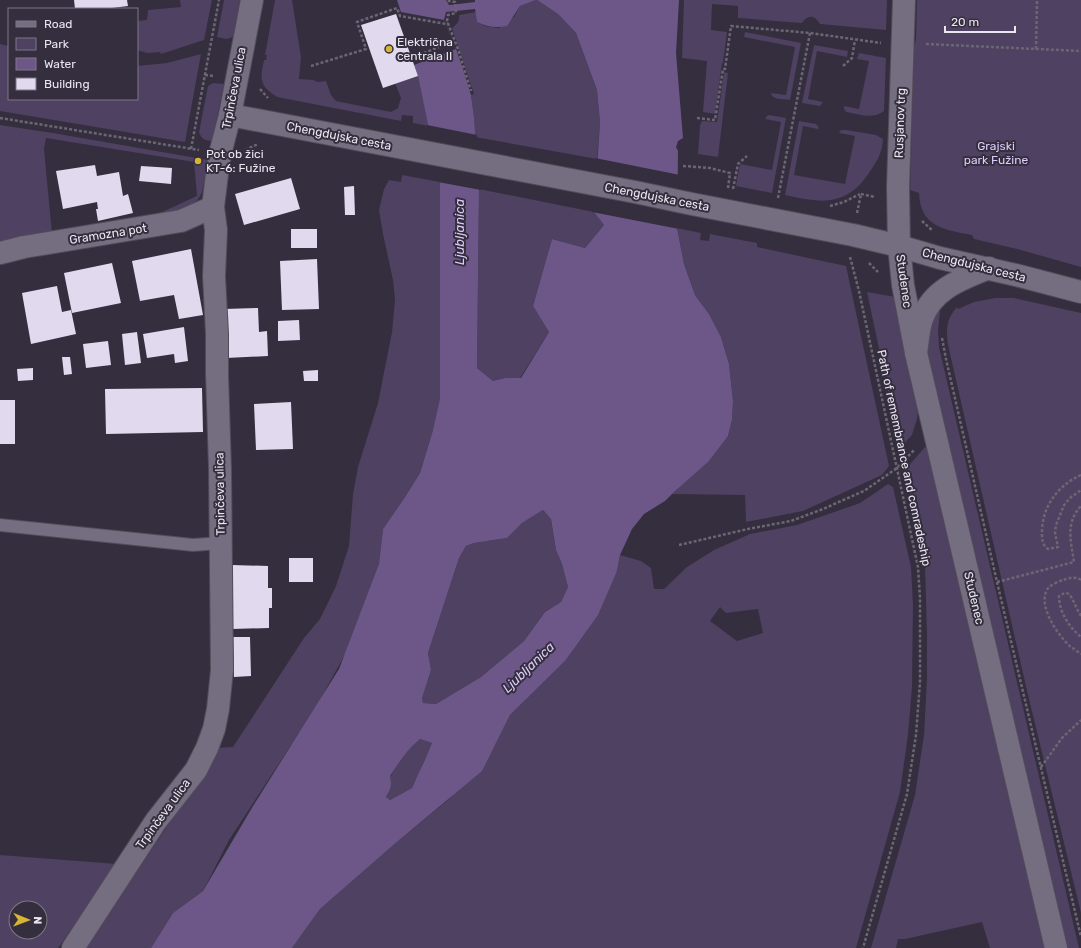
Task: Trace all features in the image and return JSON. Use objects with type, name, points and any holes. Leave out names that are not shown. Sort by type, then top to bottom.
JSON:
[{"type":"street","name":"Trpinčeva ulica","points":[[72,948],[156,821],[196,770],[210,742],[218,709],[222,670],[221,544],[217,334],[214,276],[216,230],[213,207],[219,161],[230,115],[252,0]]},
{"type":"street","name":"Rusjanov trg","points":[[899,246],[898,203],[904,0]]},
{"type":"street","name":"Chengdujska cesta","points":[[230,115],[853,235],[940,258],[989,268],[1081,292]]},
{"type":"street","name":"Gramozna pot","points":[[0,253],[24,247],[181,221],[213,207]]},
{"type":"street","name":"Studenec","points":[[899,246],[903,285],[916,354],[1056,948]]},
{"type":"street","points":[[916,354],[922,319],[932,301],[951,285],[989,268]]},
{"type":"lane","points":[[0,525],[193,545],[221,544]]},
{"type":"path","points":[[0,118],[190,149],[219,0]]},
{"type":"path","points":[[448,0],[455,2],[456,13],[448,14],[447,24],[471,91]]},
{"type":"path","points":[[1036,49],[1037,0]]},
{"type":"path","points":[[311,66],[366,49],[357,22],[397,8],[400,16],[447,24]]},
{"type":"path","points":[[697,118],[715,120],[723,69],[725,69],[731,26],[890,44],[903,43],[1081,50]]},
{"type":"path","points":[[777,200],[810,34]]},
{"type":"path","points":[[843,66],[852,58],[855,40]]},
{"type":"path","points":[[419,55],[454,42]]},
{"type":"path","points":[[733,191],[738,164],[747,156]]},
{"type":"path","points":[[683,166],[710,168],[730,173],[727,190]]},
{"type":"path","points":[[859,204],[861,194],[868,196]]},
{"type":"path","name":"Chengdujska cesta","points":[[920,219],[929,228],[937,233]]},
{"type":"path","name":"Path of remembrance and comradeship","points":[[857,257],[850,255],[860,291],[918,567],[920,598],[920,675],[916,735],[907,794],[863,948]]},
{"type":"path","points":[[864,260],[881,276]]},
{"type":"path","points":[[942,335],[946,359],[997,582],[1081,937]]},
{"type":"path","points":[[679,545],[728,533],[790,521],[823,509],[864,491],[897,468],[918,445],[932,419]]},
{"type":"path","points":[[1081,475],[1068,481],[1048,506],[1042,526],[1042,536],[1043,544],[1048,549],[1058,547],[1056,525],[1064,505],[1070,498],[1081,490]]},
{"type":"path","points":[[997,582],[1074,562],[1070,526],[1073,517],[1081,506]]},
{"type":"path","points":[[1081,580],[1078,578],[1073,578],[1053,584],[1049,587],[1045,601],[1046,611],[1056,629],[1070,647],[1081,654]]},
{"type":"path","points":[[1081,616],[1071,595],[1066,593],[1059,596],[1059,605],[1063,614],[1073,629],[1081,637]]},
{"type":"path","points":[[1041,767],[1062,738],[1081,720]]},
{"type":"green space","points":[[180,0],[212,0],[204,40],[161,54],[160,52],[147,53],[138,50],[138,21],[147,20],[148,10],[181,7]]},
{"type":"green space","points":[[224,0],[240,0],[233,37],[226,39],[217,37]]},
{"type":"green space","points":[[275,0],[292,0],[301,57],[299,79],[318,82],[326,81],[331,95],[336,101],[391,112],[398,108],[401,98],[395,83],[418,76],[429,126],[413,123],[413,116],[402,115],[401,121],[277,97],[271,93],[262,82],[262,73],[264,60],[266,60],[267,55],[265,55]]},
{"type":"green space","points":[[536,0],[558,14],[576,33],[597,90],[600,122],[597,159],[475,137],[471,95],[474,94],[452,28],[458,22],[459,15],[476,12],[477,22],[485,26],[499,28],[514,17],[520,6]]},
{"type":"green space","points":[[684,0],[887,0],[886,30],[820,24],[814,17],[807,18],[802,23],[738,18],[738,6],[712,4],[711,30],[727,32],[715,114],[703,112],[707,61],[682,58]]},
{"type":"green space","name":"Grajski park Fužine","points":[[917,0],[1081,0],[1081,267],[1017,249],[974,239],[972,235],[952,231],[936,225],[929,220],[924,213],[920,204],[919,193],[910,190],[914,47],[916,39]]},
{"type":"green space","points":[[745,32],[801,43],[790,100],[773,97],[771,93],[786,95],[795,47],[744,37]]},
{"type":"green space","points":[[0,44],[8,46],[8,100],[138,100],[138,66],[167,63],[201,54],[185,142],[0,111]]},
{"type":"green space","points":[[814,45],[848,51],[847,57],[817,51],[808,99],[823,102],[820,106],[802,103]]},
{"type":"green space","points":[[859,53],[886,58],[884,111],[880,114],[865,116],[846,112],[844,109],[844,106],[859,109],[869,61],[857,59]]},
{"type":"green space","points":[[724,72],[728,73],[718,157],[698,154],[700,125],[702,121],[717,122]]},
{"type":"green space","points":[[213,83],[224,84],[212,141],[201,137],[199,132],[208,86]]},
{"type":"green space","points":[[769,115],[786,118],[772,193],[736,186],[740,164],[772,170],[781,122],[765,119]]},
{"type":"green space","points":[[799,121],[816,124],[819,128],[803,126],[794,175],[845,184],[855,136],[839,133],[841,130],[876,135],[883,139],[882,149],[877,161],[861,183],[847,195],[821,201],[785,195]]},
{"type":"green space","points":[[0,125],[208,160],[202,192],[199,198],[187,210],[160,213],[197,196],[194,162],[46,138],[44,149],[52,233],[0,244]]},
{"type":"green space","points":[[402,175],[440,182],[440,399],[442,400],[420,473],[383,529],[379,564],[354,638],[316,707],[229,840],[203,891],[173,913],[151,948],[84,948],[169,824],[215,748],[233,747],[304,638],[320,619],[336,586],[349,546],[353,494],[358,467],[378,403],[392,332],[395,300],[393,280],[379,210],[384,189],[389,180],[401,182]]},
{"type":"green space","points":[[479,189],[594,212],[604,225],[585,248],[552,239],[533,306],[549,332],[520,378],[505,378],[493,381],[477,368]]},
{"type":"green space","points":[[677,228],[701,233],[700,240],[709,241],[710,234],[757,243],[757,247],[846,266],[889,466],[882,475],[803,511],[746,522],[745,495],[672,494],[728,436],[732,420],[733,401],[729,364],[721,337],[709,314],[695,295],[684,264]]},
{"type":"green space","points":[[867,292],[896,297],[919,398],[917,419],[912,435],[900,448]]},
{"type":"green space","points":[[995,298],[1014,298],[1081,313],[1081,913],[1028,695],[948,345],[948,324],[957,307],[958,309],[974,302]]},
{"type":"green space","points":[[938,307],[940,311],[938,331],[939,347],[1079,948],[1064,948],[990,631],[927,350],[926,340]]},
{"type":"green space","points":[[925,447],[931,454],[1046,948],[990,948],[982,922],[905,939],[898,939],[896,948],[871,948],[915,795],[924,735],[927,678],[925,566],[905,470]]},
{"type":"green space","points":[[888,484],[893,487],[911,567],[913,604],[912,687],[908,735],[900,792],[856,948],[292,948],[320,909],[449,799],[493,749],[510,715],[565,661],[617,571],[620,555],[641,561],[651,568],[654,589],[664,589],[687,567],[714,550],[750,534],[797,525],[860,503]],"holes":[[[720,607],[726,613],[758,609],[763,633],[737,641],[710,621]]]},
{"type":"green space","points":[[543,510],[551,519],[556,550],[562,564],[568,587],[561,602],[545,612],[524,641],[481,677],[436,704],[423,703],[422,697],[431,670],[428,653],[459,558],[466,546],[474,543],[507,538],[522,523]]},
{"type":"green space","points":[[420,739],[432,743],[412,788],[390,800],[386,797],[391,788],[390,777],[403,756]]},
{"type":"green space","points":[[0,855],[117,864],[58,948],[0,948]]},
{"type":"water","name":"Ljubljanica","points":[[397,0],[446,0],[450,5],[475,2],[475,0],[536,0],[520,6],[507,26],[492,27],[477,22],[475,9],[446,12],[444,20],[463,69],[471,95],[474,117],[479,189],[477,368],[493,381],[505,378],[521,378],[549,332],[533,306],[552,239],[585,248],[604,225],[594,212],[600,122],[597,90],[576,33],[558,14],[537,0],[679,0],[676,53],[683,138],[678,141],[676,147],[678,151],[677,228],[684,264],[695,295],[709,314],[721,337],[729,364],[733,401],[732,420],[728,436],[708,462],[665,501],[644,514],[632,529],[620,555],[617,571],[598,615],[565,661],[510,715],[482,771],[320,909],[292,948],[151,948],[173,913],[203,891],[253,806],[339,669],[379,564],[383,529],[420,473],[433,430],[440,399],[440,182],[418,76],[396,14],[401,12]],"holes":[[[543,510],[551,519],[556,550],[562,564],[568,587],[561,602],[545,612],[524,641],[481,677],[436,704],[423,703],[422,698],[431,670],[428,653],[459,558],[466,546],[474,543],[507,538],[522,523]],[[420,739],[432,743],[412,788],[390,800],[386,797],[391,787],[390,776],[407,752]]]},
{"type":"pier","points":[[401,12],[444,20],[456,49],[414,65],[396,14]]},
{"type":"pier","points":[[427,125],[477,135],[481,190],[438,182]]},
{"type":"pier","points":[[595,158],[680,175],[679,229],[592,212]]},
{"type":"building","points":[[74,0],[127,0],[128,6],[112,8],[75,8]]},
{"type":"building","name":"Električna centrala II","points":[[396,14],[418,76],[383,88],[361,25]]},
{"type":"building","points":[[95,165],[97,176],[119,172],[123,196],[128,194],[133,213],[98,221],[96,209],[98,209],[97,202],[63,209],[56,171]]},
{"type":"building","points":[[141,166],[172,168],[171,184],[139,181]]},
{"type":"building","points":[[291,178],[300,209],[244,225],[235,194]]},
{"type":"building","points":[[354,186],[355,215],[345,215],[344,187]]},
{"type":"building","points":[[291,229],[317,229],[317,248],[291,248]]},
{"type":"building","points":[[191,249],[203,315],[179,319],[174,295],[140,301],[132,261]]},
{"type":"building","points":[[317,259],[319,309],[282,310],[280,261]]},
{"type":"building","points":[[112,263],[121,303],[72,313],[64,273]]},
{"type":"building","points":[[57,286],[62,312],[71,310],[76,334],[31,344],[22,293]]},
{"type":"building","points":[[258,308],[259,332],[267,331],[268,356],[226,358],[224,309]]},
{"type":"building","points":[[299,320],[300,340],[278,341],[278,321]]},
{"type":"building","points":[[184,327],[188,361],[175,363],[174,354],[147,358],[143,334]]},
{"type":"building","points":[[137,332],[141,363],[125,365],[122,334]]},
{"type":"building","points":[[108,341],[111,365],[86,368],[83,344]]},
{"type":"building","points":[[62,357],[70,357],[72,374],[64,375]]},
{"type":"building","points":[[33,368],[33,380],[18,381],[17,369]]},
{"type":"building","points":[[318,370],[318,381],[304,381],[303,371]]},
{"type":"building","points":[[202,388],[203,432],[106,434],[105,389]]},
{"type":"building","points":[[0,400],[15,400],[15,444],[0,444]]},
{"type":"building","points":[[291,402],[293,449],[256,450],[254,404]]},
{"type":"building","points":[[289,558],[313,558],[313,582],[289,582]]},
{"type":"building","points":[[232,565],[268,566],[268,588],[272,588],[272,608],[269,608],[269,628],[232,629]]},
{"type":"building","points":[[233,637],[250,637],[251,676],[234,677]]},
{"type":"place","name":"Električna centrala II","points":[[389,49]]},
{"type":"place","name":"Pot ob žici KT-6: Fužine","points":[[198,161]]}]
